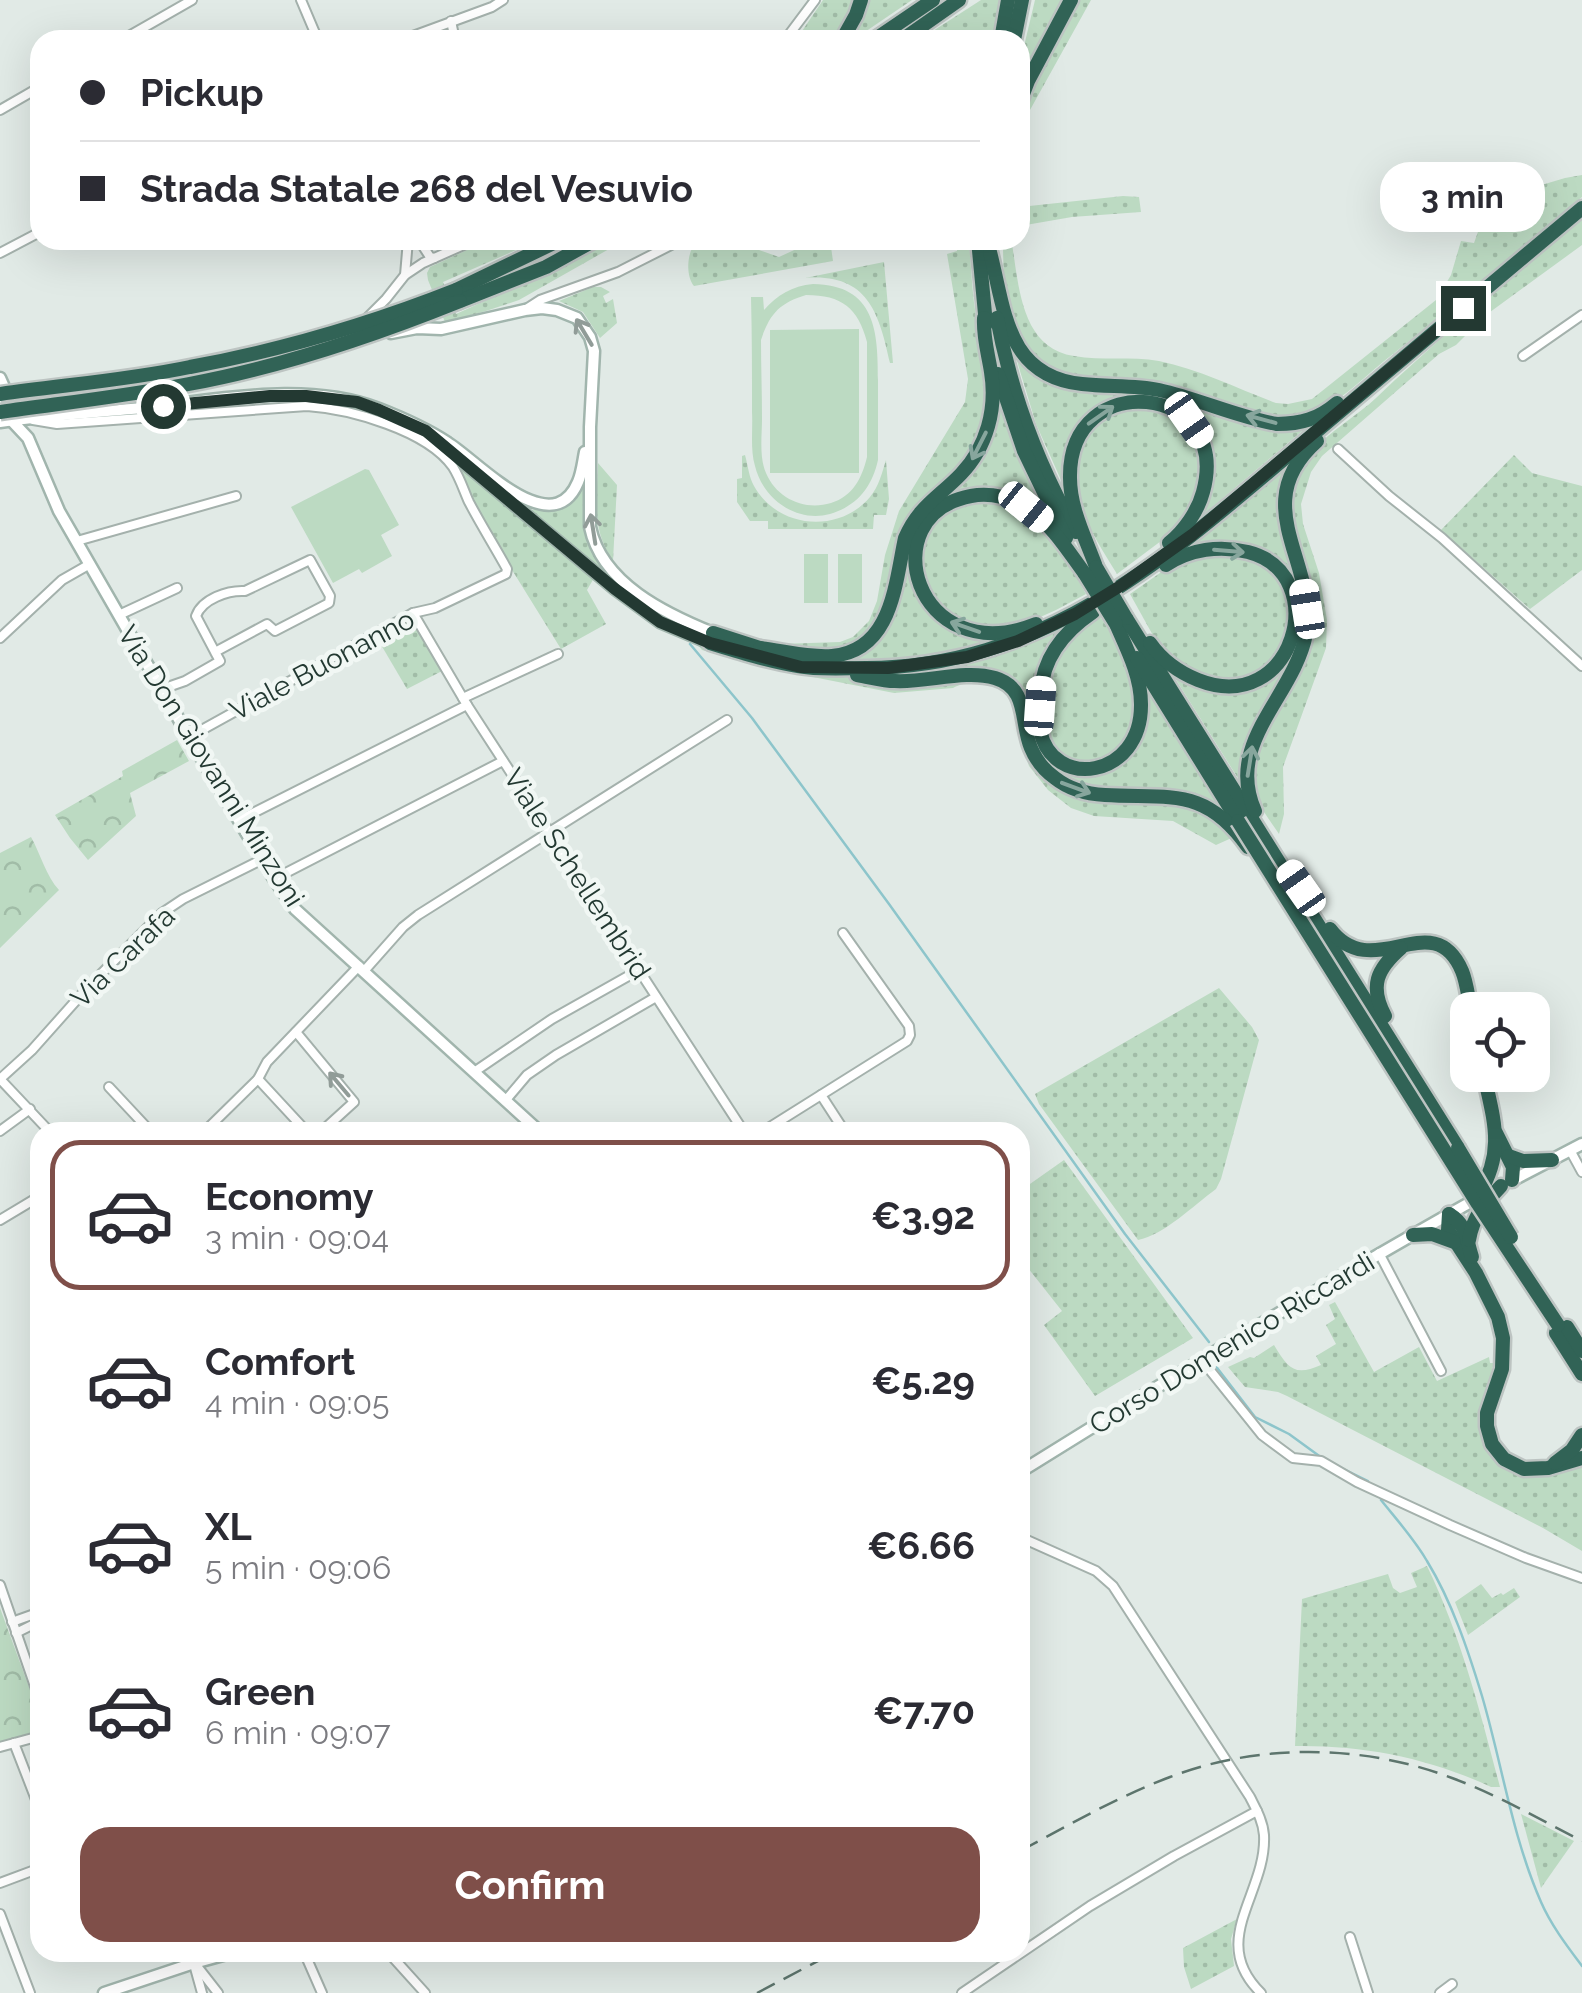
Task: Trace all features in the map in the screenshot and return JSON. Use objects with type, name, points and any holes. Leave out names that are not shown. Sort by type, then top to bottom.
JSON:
[{"type":"highway","points":[[848,30],[861,0]]},
{"type":"highway","points":[[889,30],[933,0]]},
{"type":"highway","points":[[916,30],[960,0]]},
{"type":"highway","points":[[1003,30],[1008,0]]},
{"type":"highway","points":[[1016,30],[1022,0]]},
{"type":"highway","points":[[1030,76],[1071,0]]},
{"type":"highway","points":[[801,667],[888,668],[967,657],[1018,641],[1091,604],[1137,576],[1223,510],[1582,208]]},
{"type":"highway","points":[[5,407],[191,384],[312,354],[397,327],[542,250]]},
{"type":"highway","points":[[458,296],[546,267],[577,250]]},
{"type":"highway","points":[[760,648],[832,656],[854,651],[871,640],[890,608],[910,527],[921,510],[974,458],[990,422],[993,386],[983,334],[977,250]]},
{"type":"highway","points":[[990,250],[997,316],[1016,395],[1049,480],[1091,570]]},
{"type":"highway","points":[[991,250],[1008,330],[1038,369],[1069,382],[1158,390],[1264,422],[1297,423],[1325,413],[1407,355]]},
{"type":"highway","points":[[984,318],[1024,451],[1055,517],[1121,621],[1234,822],[1315,941],[1478,1204],[1582,1362]]},
{"type":"highway","points":[[1384,374],[1358,404],[1311,446],[1290,473],[1285,514],[1307,609],[1306,639],[1253,741],[1247,775],[1249,796],[1275,856],[1285,864],[1333,933],[1349,947],[1375,952],[1405,944],[1434,944],[1453,956],[1467,992]]},
{"type":"highway","points":[[1091,570],[1073,504],[1070,478],[1076,442],[1099,413],[1124,402],[1141,400],[1175,410],[1189,420],[1202,439],[1208,467],[1201,501],[1177,537],[1141,564],[1100,608],[1071,628],[1048,661],[1042,680],[1040,731],[1046,746],[1071,766],[1102,767],[1127,752],[1136,738],[1142,700],[1121,621]]},
{"type":"highway","points":[[1091,570],[1026,507],[985,494],[968,496],[935,513],[918,543],[916,566],[923,595],[933,609],[954,625],[983,633],[1008,632],[1091,604]]},
{"type":"highway","points":[[1121,621],[1144,634],[1156,652],[1176,669],[1208,684],[1226,686],[1246,684],[1279,664],[1296,629],[1294,597],[1286,580],[1253,554],[1212,549],[1178,557],[1137,576]]},
{"type":"highway","points":[[1121,621],[1275,856],[1458,1148],[1582,1374]]},
{"type":"highway","points":[[712,638],[835,667]]},
{"type":"highway","points":[[712,638],[801,667],[896,681],[994,677],[1011,686],[1020,698],[1032,750],[1044,768],[1071,788],[1089,794],[1173,796],[1212,809],[1234,822]]},
{"type":"highway","points":[[1405,944],[1380,970],[1377,998],[1458,1148]]},
{"type":"highway","points":[[1461,1241],[1476,1217],[1507,1183],[1513,1167],[1502,1158],[1487,1092]]},
{"type":"highway","points":[[1502,1158],[1552,1160]]},
{"type":"highway","points":[[1477,1198],[1502,1158]]},
{"type":"highway","points":[[1448,1215],[1448,1230],[1461,1241],[1498,1316],[1503,1338],[1500,1380],[1487,1413],[1488,1435],[1498,1453],[1514,1465],[1536,1470],[1582,1458]]},
{"type":"highway","points":[[1412,1234],[1461,1241]]},
{"type":"highway","points":[[1560,1328],[1582,1351]]},
{"type":"highway","points":[[1548,1468],[1572,1450],[1582,1436]]},
{"type":"street","points":[[140,30],[192,0]]},
{"type":"street","points":[[301,0],[314,30]]},
{"type":"street","points":[[428,30],[503,0]]},
{"type":"street","points":[[792,30],[815,0]]},
{"type":"street","points":[[451,21],[453,30]]},
{"type":"street","points":[[0,110],[30,94]]},
{"type":"street","points":[[0,254],[30,238]]},
{"type":"street","points":[[405,275],[407,250]]},
{"type":"street","points":[[425,250],[434,258]]},
{"type":"street","points":[[344,341],[405,275],[452,250]]},
{"type":"street","points":[[525,310],[540,300],[618,272],[662,250]]},
{"type":"street","points":[[5,407],[191,378],[344,341],[418,328],[451,328],[525,310],[557,310],[577,318],[594,351],[590,528],[600,553],[617,575],[650,602],[712,638]]},
{"type":"street","points":[[1523,356],[1582,315]]},
{"type":"street","name":"Via Don Giovanni Minzoni","points":[[0,378],[5,407],[28,438],[59,511],[274,879],[296,909],[529,1122]]},
{"type":"street","points":[[5,407],[30,419],[230,399],[306,396],[357,402],[448,443],[528,500],[547,506],[569,496],[578,484],[590,427]]},
{"type":"street","name":"Viale Buonanno","points":[[30,419],[57,424],[307,406],[376,420],[443,456],[454,469],[507,570],[506,574],[435,608],[413,612],[189,737]]},
{"type":"street","name":"Via Don Giovanni Minzoni","points":[[28,438],[30,419]]},
{"type":"street","points":[[426,431],[660,622],[712,638]]},
{"type":"street","points":[[1338,450],[1442,538],[1582,666]]},
{"type":"street","points":[[77,541],[236,496]]},
{"type":"street","points":[[162,689],[220,661],[215,652],[196,616],[202,604],[234,590],[245,591],[310,560],[330,596],[329,603],[275,631],[267,624],[215,652]]},
{"type":"street","points":[[0,638],[62,580],[90,564]]},
{"type":"street","points":[[118,615],[177,588]]},
{"type":"street","name":"Viale Schellembrid","points":[[413,612],[466,701],[737,1122]]},
{"type":"street","points":[[239,820],[558,654]]},
{"type":"street","points":[[214,1122],[258,1079],[296,1032],[418,915],[727,720]]},
{"type":"street","points":[[274,879],[504,760]]},
{"type":"street","name":"Via Carafa","points":[[0,1079],[162,913],[262,859]]},
{"type":"street","points":[[778,1122],[910,1035],[909,1026],[843,932]]},
{"type":"street","points":[[474,1072],[552,1019],[639,970]]},
{"type":"street","points":[[505,1100],[527,1075],[556,1055],[656,997]]},
{"type":"street","points":[[296,1032],[354,1102],[332,1122]]},
{"type":"street","points":[[0,1079],[41,1122]]},
{"type":"street","points":[[258,1079],[298,1122]]},
{"type":"street","points":[[109,1087],[142,1122]]},
{"type":"street","points":[[821,1095],[839,1122]]},
{"type":"street","points":[[0,1131],[30,1109]]},
{"type":"street","name":"Corso Domenico Riccardi","points":[[1030,1466],[1412,1234],[1582,1144]]},
{"type":"street","points":[[1570,1150],[1582,1172]]},
{"type":"street","points":[[0,1220],[30,1203]]},
{"type":"street","points":[[1379,1254],[1441,1371]]},
{"type":"street","points":[[1201,1359],[1262,1435],[1293,1458],[1321,1461],[1450,1525],[1582,1578]]},
{"type":"street","points":[[1030,1541],[1096,1570],[1113,1586],[1257,1811],[1263,1844],[1237,1952],[1243,1972],[1260,1993]]},
{"type":"street","points":[[0,1585],[30,1673]]},
{"type":"street","points":[[12,1622],[30,1616]]},
{"type":"street","points":[[16,1633],[30,1625]]},
{"type":"street","points":[[0,1747],[30,1739]]},
{"type":"street","points":[[14,1743],[30,1784]]},
{"type":"street","points":[[1030,1947],[1090,1906],[1257,1811]]},
{"type":"street","points":[[0,1882],[30,1872]]},
{"type":"street","points":[[0,1914],[30,1993]]},
{"type":"street","points":[[1350,1937],[1368,1993]]},
{"type":"street","points":[[104,1993],[198,1962]]},
{"type":"street","points":[[308,1962],[322,1993]]},
{"type":"street","points":[[397,1962],[425,1993]]},
{"type":"street","points":[[962,1993],[1008,1962]]},
{"type":"street","points":[[194,1963],[202,1993]]},
{"type":"street","points":[[194,1963],[218,1993]]},
{"type":"street","points":[[1440,1993],[1452,1984]]},
{"type":"green space","points":[[823,0],[856,0],[842,30],[803,30]]},
{"type":"green space","points":[[864,0],[912,0],[868,30],[851,30]]},
{"type":"green space","points":[[981,0],[999,0],[994,30],[934,30]]},
{"type":"green space","points":[[1035,0],[1066,0],[1030,69],[1028,30]]},
{"type":"green space","points":[[1078,0],[1091,0],[1030,110],[1030,91]]},
{"type":"green space","points":[[1582,175],[1582,197],[1348,392],[1309,415],[1258,412],[1157,382],[1056,371],[1027,348],[1008,304],[1003,250],[1013,250],[1026,313],[1043,341],[1056,351],[1174,365],[1276,403],[1312,399],[1436,300],[1451,275],[1461,241],[1474,243],[1479,229],[1468,225],[1468,207]]},
{"type":"green space","points":[[1123,196],[1139,197],[1141,212],[1030,224],[1030,206]]},
{"type":"green space","points":[[1582,218],[1582,245],[1486,315],[1456,345],[1439,354],[1322,456],[1311,472],[1301,504],[1303,524],[1319,573],[1327,620],[1326,648],[1283,767],[1284,814],[1279,834],[1261,805],[1255,782],[1256,762],[1271,723],[1303,666],[1316,628],[1311,589],[1292,512],[1300,471],[1326,437]]},
{"type":"green space","points":[[467,250],[516,250],[443,282],[456,314],[588,250],[607,250],[519,300],[445,322],[428,280],[430,267]]},
{"type":"green space","points":[[691,250],[759,250],[779,257],[794,250],[831,250],[833,261],[694,286],[688,263]]},
{"type":"green space","points":[[970,250],[986,378],[984,415],[975,442],[959,466],[908,518],[884,609],[869,634],[860,642],[839,649],[779,644],[840,642],[853,637],[869,621],[899,511],[965,402],[968,379],[947,254]]},
{"type":"green space","points":[[884,262],[893,363],[875,313],[857,290],[826,278],[805,278]]},
{"type":"green space","points":[[805,285],[835,287],[863,304],[871,318],[877,351],[875,470],[855,501],[817,516],[793,511],[773,498],[759,478],[752,446],[751,297],[763,297],[764,310],[786,292]],"holes":[[[806,295],[829,298],[847,306],[859,320],[867,342],[867,457],[851,491],[821,505],[793,501],[777,490],[764,467],[761,446],[761,340],[772,316]]]},
{"type":"green space","points":[[593,287],[610,292],[603,296],[606,303],[613,299],[617,323],[600,338],[583,312],[559,301]]},
{"type":"green space","points":[[859,329],[859,473],[770,473],[770,330]]},
{"type":"green space","points":[[1014,351],[1028,366],[1295,429],[1307,427],[1197,520],[1209,499],[1215,474],[1208,438],[1197,424],[1164,400],[1139,396],[1112,400],[1093,410],[1074,433],[1067,454],[1065,489],[1036,424]]},
{"type":"green space","points":[[999,398],[1045,512],[1013,493],[982,489],[954,496],[931,513],[915,537],[910,564],[916,593],[937,620],[967,636],[1002,639],[925,655],[847,659],[863,651],[885,631],[896,607],[915,527],[980,457],[995,423]]},
{"type":"green space","points":[[1133,406],[1169,413],[1190,431],[1201,456],[1199,492],[1177,529],[1117,574],[1095,538],[1079,500],[1076,461],[1083,442],[1097,423]]},
{"type":"green space","points":[[745,455],[752,483],[765,500],[778,511],[809,522],[842,517],[857,509],[876,488],[886,460],[886,515],[874,515],[873,529],[768,529],[768,521],[750,521],[737,502],[737,479],[742,478]]},
{"type":"green space","points":[[1514,455],[1532,473],[1582,486],[1582,570],[1530,609],[1441,530]]},
{"type":"green space","points":[[454,462],[594,578],[587,590],[606,624],[561,649],[489,533]]},
{"type":"green space","points":[[598,463],[617,485],[613,561],[598,526]]},
{"type":"green space","points":[[1290,463],[1282,513],[1304,607],[1304,629],[1295,655],[1253,738],[1241,783],[1168,667],[1195,685],[1223,691],[1251,687],[1274,674],[1292,656],[1302,632],[1302,605],[1281,566],[1266,553],[1247,545],[1194,545]]},
{"type":"green space","points":[[365,469],[399,525],[381,535],[392,556],[333,583],[291,507]]},
{"type":"green space","points":[[585,479],[588,535],[598,557],[618,582],[527,509],[562,507],[575,497]]},
{"type":"green space","points":[[968,501],[1004,502],[1034,518],[1063,554],[1086,594],[1012,627],[967,625],[931,598],[921,563],[927,537],[943,514]]},
{"type":"green space","points":[[804,554],[828,554],[828,603],[804,603]]},
{"type":"green space","points":[[838,554],[862,554],[862,603],[838,603]]},
{"type":"green space","points":[[1206,554],[1234,554],[1264,564],[1285,587],[1291,622],[1277,656],[1256,674],[1239,680],[1211,679],[1186,668],[1155,639],[1130,594],[1170,566]]},
{"type":"green space","points":[[1098,613],[1131,674],[1135,712],[1132,732],[1123,748],[1101,761],[1089,762],[1057,748],[1050,738],[1046,714],[1056,660],[1068,642]]},
{"type":"green space","points":[[407,621],[413,624],[442,671],[407,689],[377,638]]},
{"type":"green space","points":[[1065,627],[1036,693],[1055,759],[1116,767],[1126,759],[1144,729],[1145,681],[1222,806],[1186,791],[1108,791],[1078,784],[1060,773],[1042,753],[1027,703],[1012,679],[983,669],[928,673],[1017,649]]},
{"type":"green space","points":[[697,644],[804,673],[862,679],[981,677],[1002,688],[971,683],[894,693],[762,667],[702,650]]},
{"type":"green space","points":[[1016,710],[1055,785],[1176,801],[1204,809],[1236,836],[1216,845],[1173,821],[1094,816],[1071,808],[1048,790],[1029,766],[1018,734]]},
{"type":"green space","points":[[177,740],[189,761],[130,793],[136,816],[88,860],[55,815]]},
{"type":"green space","points":[[31,837],[59,890],[0,948],[0,853]]},
{"type":"green space","points":[[1219,988],[1259,1040],[1221,1179],[1216,1189],[1178,1219],[1138,1240],[1035,1094]]},
{"type":"green space","points":[[1064,1160],[1193,1338],[1095,1396],[1044,1325],[1062,1311],[1030,1271],[1030,1184]]},
{"type":"green space","points":[[1335,1302],[1374,1372],[1419,1347],[1437,1381],[1489,1357],[1490,1363],[1494,1363],[1485,1394],[1494,1457],[1527,1477],[1546,1476],[1582,1464],[1582,1551],[1287,1396],[1245,1387],[1228,1367],[1254,1358],[1274,1345],[1293,1368],[1304,1370],[1321,1365],[1316,1356],[1336,1344],[1326,1325],[1335,1319],[1329,1305]]},
{"type":"green space","points":[[1427,1566],[1460,1647],[1500,1787],[1395,1755],[1295,1746],[1302,1599],[1388,1574],[1393,1588],[1400,1593],[1417,1587],[1411,1573]]},
{"type":"green space","points":[[1481,1584],[1492,1598],[1514,1588],[1520,1597],[1468,1635],[1455,1602]]},
{"type":"green space","points":[[0,1608],[30,1690],[30,1736],[0,1743]]},
{"type":"green space","points":[[1521,1814],[1574,1841],[1541,1888]]},
{"type":"green space","points":[[1237,1919],[1231,1939],[1234,1966],[1191,1989],[1183,1948]]},
{"type":"waterway","points":[[690,644],[752,718],[1125,1234],[1209,1342]]},
{"type":"waterway","points":[[1211,1360],[1255,1417],[1289,1434],[1322,1458]]},
{"type":"waterway","points":[[1329,1462],[1368,1481]]},
{"type":"waterway","points":[[1381,1500],[1422,1553],[1452,1610],[1482,1696],[1531,1877],[1550,1919],[1582,1966]]},
{"type":"railway","points":[[1030,1846],[1112,1802],[1170,1777],[1239,1758],[1311,1752],[1383,1759],[1452,1778],[1582,1841]]},
{"type":"railway","points":[[757,1993],[816,1962]]},
{"type":"route","points":[[163,406],[270,396],[357,402],[426,431],[660,622],[710,643],[801,667],[888,668],[967,657],[1018,641],[1075,614],[1122,585],[1192,535],[1463,308]]}]
